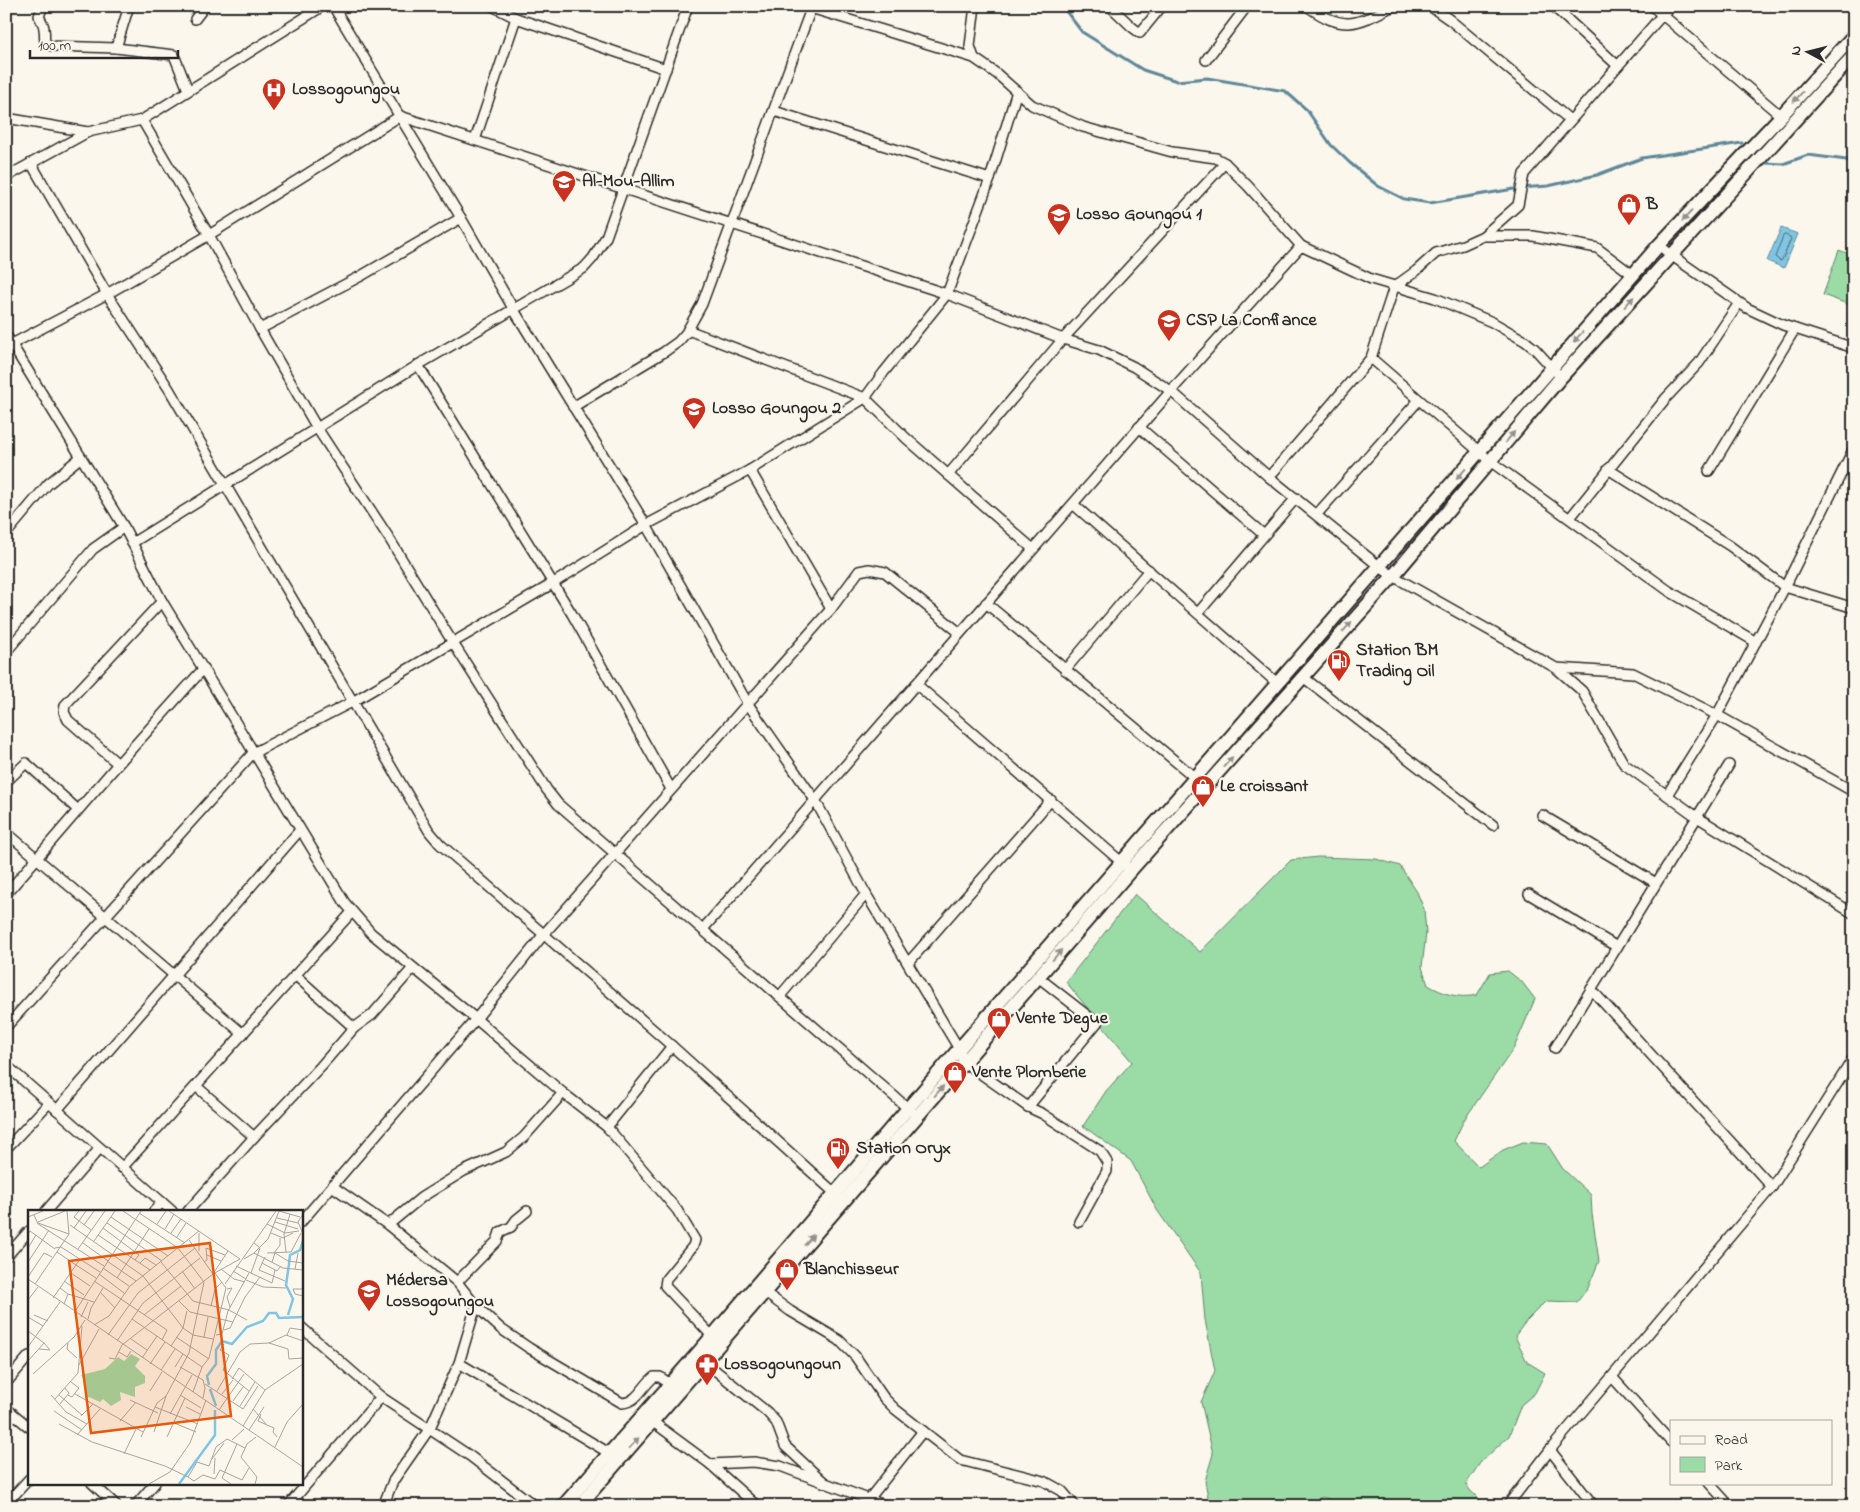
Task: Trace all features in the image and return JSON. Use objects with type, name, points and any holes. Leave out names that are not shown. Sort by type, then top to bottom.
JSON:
[{"type":"main road","points":[[563,1506],[612,1458],[653,1422],[700,1358],[712,1336],[839,1198],[913,1113],[964,1062],[1038,977],[1196,778],[1278,683],[1659,245],[1781,116],[1854,35]]},
{"type":"main road","points":[[913,1113],[959,1049],[1126,866],[1205,788],[1393,576],[1561,377],[1854,55]]},
{"type":"main road","points":[[579,1506],[612,1458],[670,1384],[700,1358],[764,1292],[839,1198]]},
{"type":"street","points":[[43,6],[39,16],[45,30],[44,41],[47,44],[52,46],[116,48],[174,55],[188,90]]},
{"type":"street","points":[[116,48],[129,6]]},
{"type":"street","points":[[195,19],[204,6]]},
{"type":"street","points":[[6,177],[88,132],[142,120],[323,6]]},
{"type":"street","points":[[333,6],[461,218],[514,310],[646,525],[748,704],[816,800],[866,894],[959,1049],[964,1062],[1028,1106],[1084,1140],[1100,1152],[1107,1162],[1107,1171],[1079,1222]]},
{"type":"street","points":[[492,6],[516,18],[666,69]]},
{"type":"street","points":[[132,543],[418,365],[584,268],[593,258],[606,237],[688,6]]},
{"type":"street","points":[[974,58],[970,46],[975,6]]},
{"type":"street","points":[[1110,6],[1140,33],[1162,6]]},
{"type":"street","points":[[1206,60],[1248,6]]},
{"type":"street","points":[[1307,6],[1333,22],[1347,24],[1358,23],[1393,6]]},
{"type":"street","points":[[1430,6],[1450,20],[1570,120]]},
{"type":"street","points":[[1553,6],[1618,66]]},
{"type":"street","points":[[1652,6],[1781,116]]},
{"type":"street","points":[[1269,477],[1370,358],[1394,287],[1436,253],[1463,245],[1483,236],[1518,205],[1524,174],[1670,6]]},
{"type":"street","points":[[573,406],[664,352],[678,342],[688,330],[702,304],[733,224],[774,112],[809,7],[974,58],[997,74],[1032,105],[1083,127],[1172,152],[1216,158],[1225,163],[1248,186],[1302,246],[1371,279],[1435,298],[1492,322],[1525,341],[1561,377]]},
{"type":"street","points":[[475,140],[516,18]]},
{"type":"street","points":[[6,1027],[253,754],[354,701],[552,584],[646,525],[750,470],[866,398],[884,372],[947,294],[990,179],[1017,91]]},
{"type":"street","points":[[774,112],[990,179]]},
{"type":"street","points":[[9,347],[107,294],[209,235],[400,116],[947,294],[1063,339],[1108,354],[1134,367],[1171,391],[1269,477],[1380,567],[1556,668],[1582,691],[1624,764],[1697,817],[1854,914]]},
{"type":"street","points":[[6,118],[88,132]]},
{"type":"street","points":[[142,120],[317,428],[389,538],[453,643],[547,790],[558,804],[704,929],[913,1113]]},
{"type":"street","points":[[31,163],[107,294],[149,356],[430,831],[440,844],[672,1046],[839,1198]]},
{"type":"street","points":[[948,475],[1063,339],[1225,163]]},
{"type":"street","points":[[260,329],[361,276],[461,218]]},
{"type":"street","points":[[1483,236],[1533,236],[1597,248],[1633,275]]},
{"type":"street","points":[[1659,245],[1670,255],[1746,308],[1795,329],[1854,348]]},
{"type":"street","points":[[704,929],[1139,427],[1302,246]]},
{"type":"street","points":[[1570,518],[1666,398],[1699,362],[1739,303]]},
{"type":"street","points":[[1709,471],[1795,329]]},
{"type":"street","points":[[688,330],[866,398],[906,438],[1033,549]]},
{"type":"street","points":[[6,334],[9,347],[124,527],[162,601],[204,668],[253,754],[352,912],[371,933],[606,1127],[677,1210],[694,1236],[693,1246],[666,1278],[664,1284],[712,1336]]},
{"type":"street","points":[[1370,358],[1490,461],[1669,591],[1756,642]]},
{"type":"street","points":[[418,365],[585,636],[671,789]]},
{"type":"street","points":[[1317,514],[1419,400]]},
{"type":"street","points":[[1139,427],[1264,535]]},
{"type":"street","points":[[1667,795],[1717,715],[1785,587],[1854,448]]},
{"type":"street","points":[[6,534],[48,484],[81,457]]},
{"type":"street","points":[[1608,469],[1730,546],[1785,587],[1854,608]]},
{"type":"street","points":[[750,470],[831,609]]},
{"type":"street","points":[[1198,613],[1296,498]]},
{"type":"street","points":[[1073,504],[1278,683]]},
{"type":"street","points":[[6,652],[94,549],[124,527]]},
{"type":"street","points":[[302,1221],[476,1019],[544,934],[831,609],[859,571],[877,569],[889,574],[960,634]]},
{"type":"street","points":[[1065,670],[1149,570]]},
{"type":"street","points":[[118,764],[68,720],[64,712],[65,705],[162,601]]},
{"type":"street","points":[[986,603],[1196,778],[1205,788]]},
{"type":"street","points":[[6,894],[204,668]]},
{"type":"street","points":[[1556,668],[1633,673],[1717,715],[1854,792]]},
{"type":"street","points":[[1303,677],[1493,825]]},
{"type":"street","points":[[916,684],[1126,866]]},
{"type":"street","points":[[6,782],[26,763],[78,810]]},
{"type":"street","points":[[1554,1048],[1729,765]]},
{"type":"street","points":[[908,963],[1051,800]]},
{"type":"street","points":[[1542,815],[1656,883]]},
{"type":"street","points":[[57,1110],[300,830]]},
{"type":"street","points":[[6,832],[243,1034]]},
{"type":"street","points":[[780,996],[866,894]]},
{"type":"street","points":[[1528,894],[1617,947]]},
{"type":"street","points":[[122,1168],[352,912]]},
{"type":"street","points":[[189,1210],[354,1028],[372,1015],[413,968]]},
{"type":"street","points":[[295,975],[354,1028]]},
{"type":"street","points":[[1028,1106],[1097,1023],[1038,977]]},
{"type":"street","points":[[1591,989],[1772,1187]]},
{"type":"street","points":[[606,1127],[672,1046]]},
{"type":"street","points":[[1507,1506],[1550,1450],[1613,1378],[1772,1187],[1854,1057]]},
{"type":"street","points":[[6,1065],[171,1210]]},
{"type":"street","points":[[196,1086],[254,1137]]},
{"type":"street","points":[[388,1225],[422,1197],[464,1171],[506,1152],[524,1138],[563,1093]]},
{"type":"street","points":[[6,1149],[49,1103]]},
{"type":"street","points":[[47,1210],[100,1148]]},
{"type":"street","points":[[332,1186],[388,1225],[457,1282],[476,1306],[501,1329],[529,1348],[622,1402],[629,1402],[633,1399],[654,1377],[660,1377],[670,1384]]},
{"type":"street","points":[[155,1210],[162,1202]]},
{"type":"street","points":[[457,1282],[497,1241],[500,1232],[508,1229],[527,1211]]},
{"type":"street","points":[[6,1257],[28,1232]]},
{"type":"street","points":[[764,1292],[790,1311],[839,1340],[855,1356],[884,1398],[905,1418],[960,1460],[1044,1481],[1062,1491],[1075,1506]]},
{"type":"street","points":[[383,1506],[393,1481],[430,1428],[459,1363],[476,1306]]},
{"type":"street","points":[[302,1328],[381,1397],[470,1456],[535,1506]]},
{"type":"street","points":[[6,1383],[28,1357]]},
{"type":"street","points":[[700,1358],[767,1412],[776,1422],[785,1446],[825,1483]]},
{"type":"street","points":[[459,1363],[612,1458]]},
{"type":"street","points":[[1613,1378],[1670,1441]]},
{"type":"street","points":[[288,1506],[381,1397]]},
{"type":"street","points":[[6,1408],[28,1426]]},
{"type":"street","points":[[653,1422],[710,1464],[757,1506]]},
{"type":"street","points":[[869,1499],[923,1431]]},
{"type":"street","points":[[1550,1450],[1594,1506]]},
{"type":"street","points":[[710,1464],[754,1462],[780,1466],[887,1506]]},
{"type":"street","points":[[7,1501],[28,1480]]},
{"type":"street","points":[[93,1484],[118,1506]]},
{"type":"street","points":[[135,1506],[154,1484]]},
{"type":"street","points":[[1710,1484],[1730,1506]]},
{"type":"green space","points":[[1839,250],[1854,256],[1854,295],[1850,305],[1823,295]]},
{"type":"green space","points":[[1318,857],[1376,859],[1400,866],[1417,892],[1424,909],[1426,933],[1422,967],[1428,985],[1446,993],[1464,996],[1477,995],[1490,973],[1508,971],[1522,982],[1535,999],[1514,1048],[1464,1120],[1454,1141],[1479,1167],[1503,1150],[1523,1142],[1547,1144],[1563,1169],[1591,1195],[1599,1261],[1588,1288],[1577,1302],[1546,1301],[1527,1320],[1515,1336],[1527,1362],[1545,1373],[1535,1393],[1521,1405],[1509,1436],[1480,1463],[1466,1484],[1483,1506],[1345,1506],[1323,1497],[1301,1506],[1213,1506],[1208,1497],[1205,1481],[1213,1454],[1201,1402],[1215,1371],[1205,1320],[1201,1273],[1157,1210],[1131,1161],[1083,1126],[1106,1091],[1132,1062],[1066,982],[1135,894],[1200,952],[1291,860]]},
{"type":"water","points":[[1781,228],[1798,234],[1784,268],[1767,261]]},
{"type":"waterway","points":[[1062,6],[1082,32],[1143,70],[1177,81],[1207,78],[1285,91],[1307,110],[1331,145],[1350,163],[1378,186],[1404,199],[1430,203],[1520,188],[1548,186],[1597,175],[1642,158],[1742,143]]},
{"type":"waterway","points":[[1766,163],[1783,164],[1808,155],[1854,161]]},
{"type":"place","name":"Lossogoungou","points":[[274,111]]},
{"type":"place","name":"Al-Mou-Allim","points":[[564,203]]},
{"type":"place","name":"B","points":[[1629,226]]},
{"type":"place","name":"Losso Goungou 1","points":[[1059,236]]},
{"type":"place","name":"CSP La Confiance","points":[[1169,342]]},
{"type":"place","name":"Losso Goungou 2","points":[[694,430]]},
{"type":"place","name":"Station BM Trading Oil","points":[[1339,682]]},
{"type":"place","name":"Le croissant","points":[[1203,808]]},
{"type":"place","name":"Vente Degue","points":[[999,1040]]},
{"type":"place","name":"Vente Plomberie","points":[[955,1094]]},
{"type":"place","name":"Station Oryx","points":[[838,1170]]},
{"type":"place","name":"Blanchisseur","points":[[787,1291]]},
{"type":"place","name":"Médersa Lossogoungou","points":[[369,1312]]},
{"type":"place","name":"Lossogoungoun","points":[[707,1386]]}]
